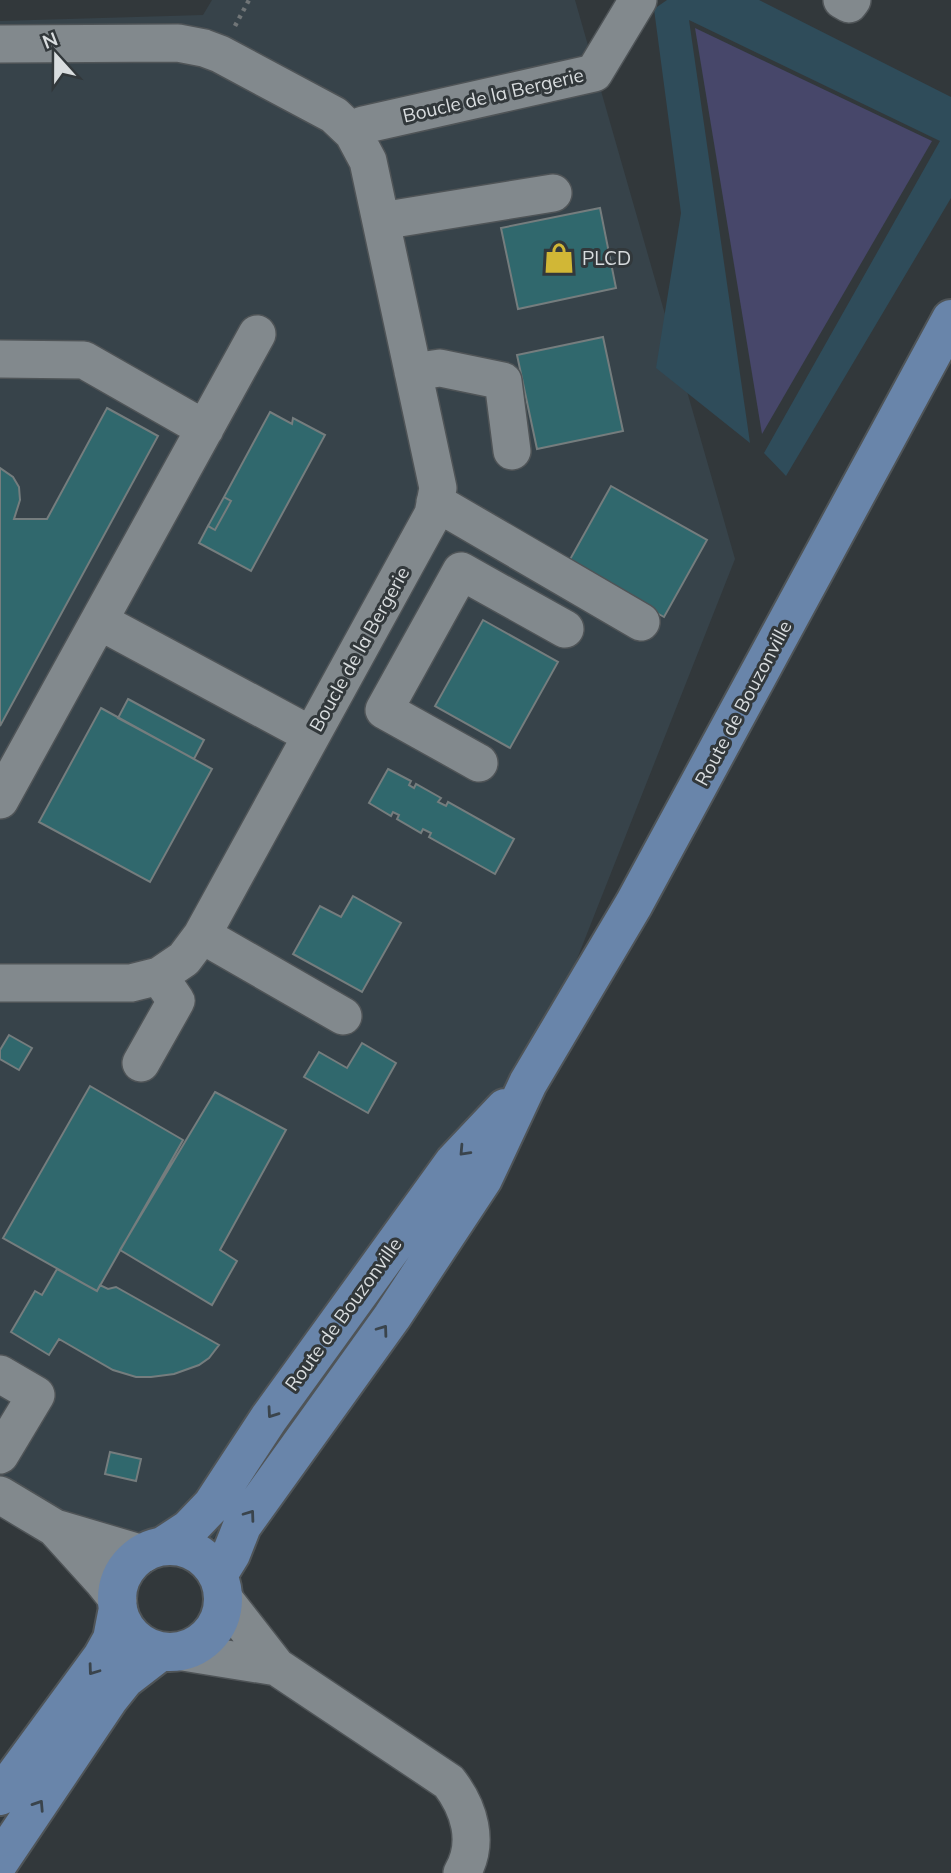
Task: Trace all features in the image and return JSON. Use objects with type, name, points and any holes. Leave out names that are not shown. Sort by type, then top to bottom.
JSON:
[{"type":"main road","name":"Route de Bouzonville","points":[[221,1587],[243,1526],[392,1317],[483,1179],[528,1083],[634,904],[951,319]]},
{"type":"main road","name":"Route de Bouzonville","points":[[153,1550],[189,1530],[212,1505],[269,1418],[454,1162],[528,1083]]},
{"type":"main road","points":[[0,1796],[102,1657],[112,1639],[118,1588],[127,1569],[153,1550],[184,1548],[201,1556],[221,1587],[218,1624],[203,1641],[171,1652],[125,1679],[0,1861]]},
{"type":"main road","points":[[118,1604],[125,1628],[139,1643],[171,1652]]},
{"type":"street","name":"Boucle de la Bergerie","points":[[353,133],[363,125],[594,73],[638,0]]},
{"type":"street","points":[[842,0],[849,4],[852,0]]},
{"type":"street","name":"Boucle de la Bergerie","points":[[0,44],[178,43],[204,48],[334,115],[353,133],[368,161],[438,488],[433,514],[202,935],[184,959],[159,976],[131,984],[0,983]]},
{"type":"street","points":[[381,221],[553,193]]},
{"type":"street","points":[[0,800],[257,334]]},
{"type":"street","points":[[0,359],[83,360],[205,429]]},
{"type":"street","points":[[413,372],[440,368],[503,381],[512,451]]},
{"type":"street","points":[[435,502],[641,622]]},
{"type":"street","points":[[479,763],[384,710],[461,571],[565,629]]},
{"type":"street","points":[[379,612],[424,639]]},
{"type":"street","points":[[99,621],[311,736]]},
{"type":"street","points":[[202,935],[343,1016]]},
{"type":"street","points":[[141,1063],[176,1001],[159,976]]},
{"type":"street","points":[[0,1374],[36,1395],[0,1455]]},
{"type":"street","points":[[0,1495],[55,1528],[102,1580],[118,1604]]},
{"type":"street","points":[[55,1528],[153,1550]]},
{"type":"street","points":[[221,1587],[277,1667],[449,1782],[467,1812],[470,1828],[471,1849],[462,1873]]},
{"type":"street","points":[[171,1652],[277,1667]]},
{"type":"shaded area","points":[[212,0],[575,0],[735,559],[528,1083],[201,1556],[127,1569],[0,1495],[0,21],[203,15]]},
{"type":"shaded area","points":[[667,0],[759,0],[951,97],[951,198],[786,476],[764,453],[940,141],[689,20],[750,443],[656,368],[681,213],[654,9]]},
{"type":"shaded area","points":[[695,28],[932,141],[762,434]]},
{"type":"building","name":"PLCD","points":[[600,208],[616,288],[518,309],[501,228]]},
{"type":"building","points":[[603,337],[623,431],[537,449],[517,355]]},
{"type":"building","points":[[107,408],[158,436],[0,726],[0,468],[13,477],[19,487],[20,500],[14,519],[47,519]]},
{"type":"building","points":[[270,412],[292,424],[293,418],[325,435],[251,571],[199,543],[208,526],[215,530],[231,501],[224,497]]},
{"type":"building","points":[[611,486],[707,540],[664,617],[568,563]]},
{"type":"building","points":[[224,497],[231,501],[215,530],[208,526]]},
{"type":"building","points":[[483,620],[558,662],[510,748],[435,706]]},
{"type":"building","points":[[128,699],[204,740],[194,759],[118,718]]},
{"type":"building","points":[[101,708],[212,769],[150,882],[39,822]]},
{"type":"building","points":[[388,769],[411,781],[409,785],[414,788],[416,784],[441,798],[438,802],[446,806],[448,802],[514,839],[495,874],[429,837],[431,833],[423,829],[421,833],[397,819],[399,815],[393,812],[391,816],[369,803]]},
{"type":"building","points":[[353,896],[401,923],[362,992],[293,954],[320,906],[341,917]]},
{"type":"building","points":[[9,1035],[32,1048],[19,1070],[0,1059],[0,1050]]},
{"type":"building","points":[[362,1043],[396,1063],[368,1113],[304,1077],[319,1052],[347,1068]]},
{"type":"building","points":[[90,1086],[183,1140],[97,1291],[3,1238]]},
{"type":"building","points":[[215,1092],[286,1130],[220,1250],[237,1261],[212,1305],[120,1250]]},
{"type":"building","points":[[57,1269],[97,1291],[100,1285],[108,1289],[116,1287],[219,1345],[209,1358],[199,1365],[174,1374],[151,1377],[136,1377],[113,1370],[59,1339],[49,1355],[11,1332],[35,1291],[42,1295]]},
{"type":"building","points":[[110,1452],[141,1459],[136,1481],[105,1474]]},
{"type":"place","name":"PLCD","points":[[559,258]]}]
